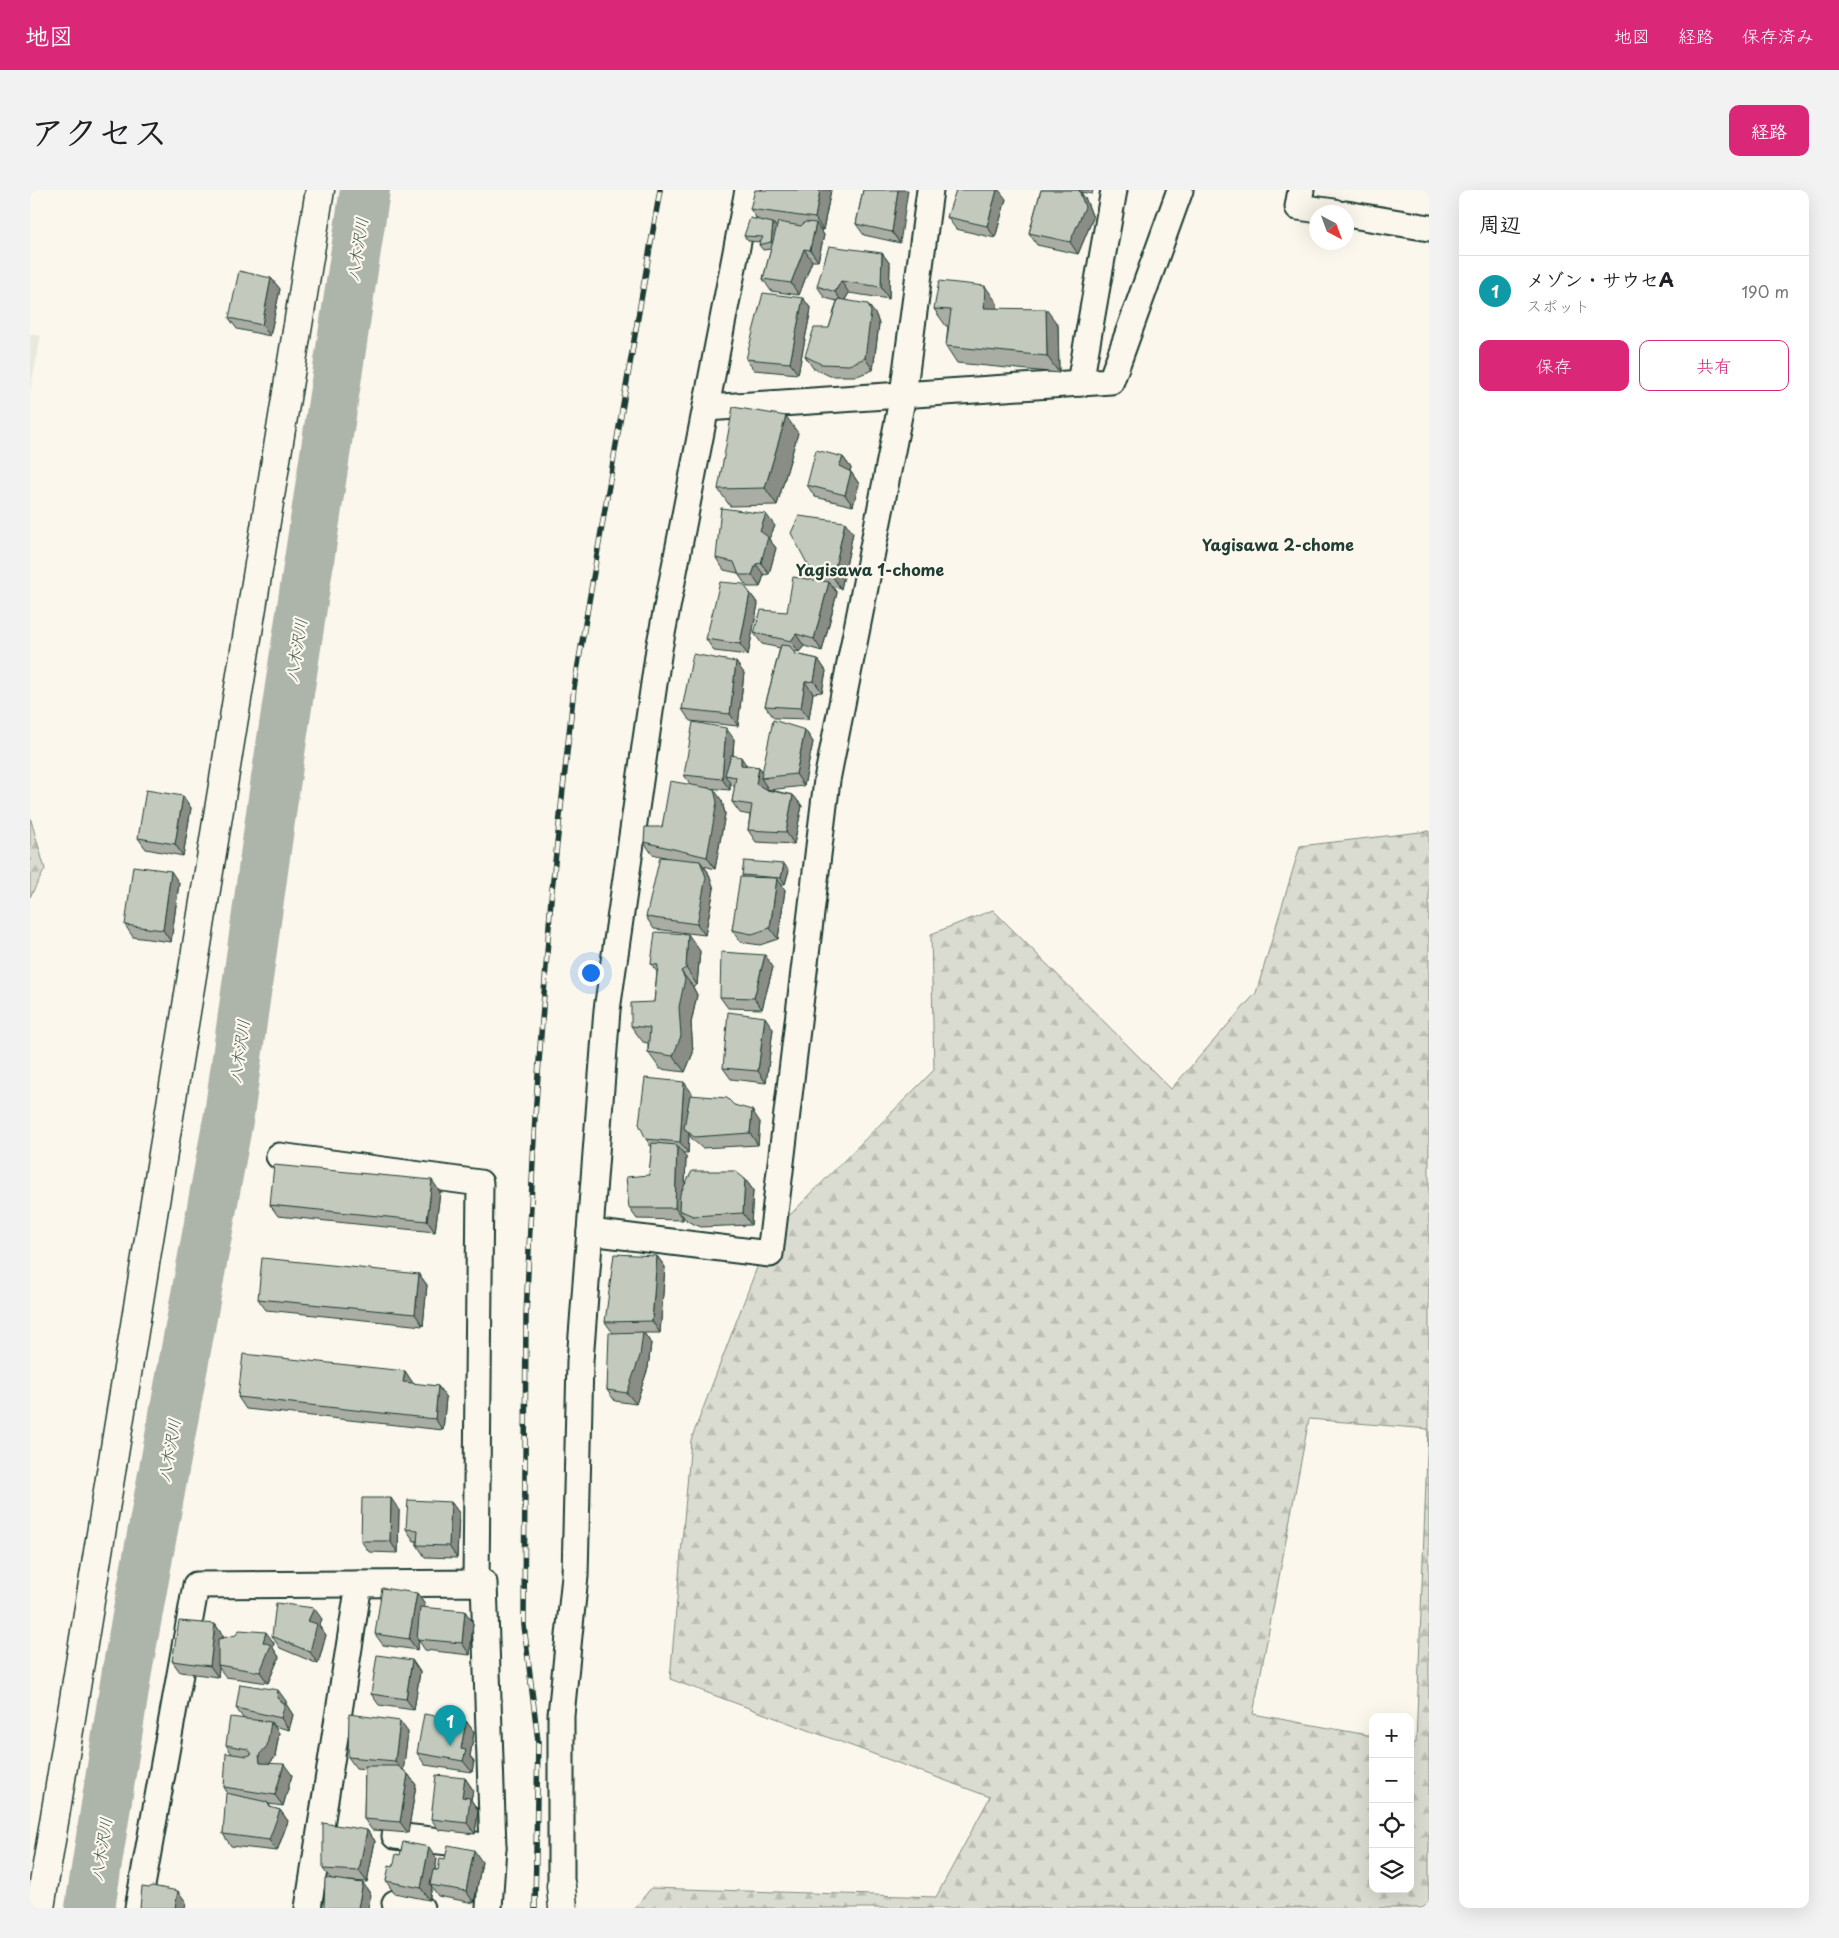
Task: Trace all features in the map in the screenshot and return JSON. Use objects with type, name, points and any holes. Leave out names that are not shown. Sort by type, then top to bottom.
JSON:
[{"type":"street","points":[[40,1908],[320,190]]},
{"type":"street","points":[[562,1897],[561,1715],[576,1576],[580,1361],[609,990],[659,649],[748,190]]},
{"type":"street","points":[[590,1232],[770,1254],[827,780],[903,395],[930,190]]},
{"type":"street","points":[[1080,383],[1114,190]]},
{"type":"street","points":[[706,408],[1111,381],[1180,190]]},
{"type":"street","points":[[1301,190],[1298,207],[1309,209]]},
{"type":"street","points":[[1354,215],[1429,228]]},
{"type":"street","points":[[279,1156],[480,1183],[476,1583]]},
{"type":"street","points":[[138,1908],[196,1585],[476,1583],[484,1583],[493,1847],[489,1908]]},
{"type":"street","points":[[308,1908],[359,1584]]},
{"type":"street","points":[[395,1836],[493,1847]]},
{"type":"street","points":[[395,1903],[421,1908]]},
{"type":"shaded area","points":[[30,334],[41,336],[30,391]]},
{"type":"green space","points":[[30,817],[45,869],[30,897]]},
{"type":"green space","points":[[1429,831],[1429,1908],[635,1908],[651,1888],[936,1897],[990,1797],[670,1679],[691,1440],[769,1236],[934,1070],[931,934],[993,910],[1171,1089],[1256,993],[1300,846]],"holes":[[[1309,1419],[1428,1429],[1416,1743],[1414,1743],[1414,1893],[1369,1893],[1369,1735],[1253,1714]]]},
{"type":"building","points":[[755,190],[820,190],[815,218],[750,209]]},
{"type":"building","points":[[863,190],[898,190],[892,232],[856,224]]},
{"type":"building","points":[[956,190],[997,190],[987,226],[947,217]]},
{"type":"building","points":[[1041,190],[1079,190],[1085,207],[1070,242],[1029,233]]},
{"type":"building","points":[[750,218],[773,223],[771,242],[759,245],[763,237],[744,236]]},
{"type":"building","points":[[778,222],[801,226],[805,222],[816,223],[810,250],[804,249],[791,283],[763,279]]},
{"type":"building","points":[[829,246],[882,253],[881,287],[841,281],[835,292],[817,286]]},
{"type":"building","points":[[239,271],[271,278],[262,325],[229,318]]},
{"type":"building","points":[[939,281],[985,286],[984,308],[1046,309],[1047,356],[946,346],[951,310],[934,309]]},
{"type":"building","points":[[763,293],[803,298],[790,363],[746,359]]},
{"type":"building","points":[[838,299],[868,304],[871,312],[865,358],[849,365],[821,364],[805,356],[814,328],[829,328]]},
{"type":"building","points":[[733,407],[786,416],[765,488],[718,489]]},
{"type":"building","points":[[816,450],[843,457],[839,466],[851,472],[845,495],[807,485]]},
{"type":"building","points":[[721,508],[766,514],[760,531],[768,537],[761,563],[756,564],[752,575],[739,575],[734,562],[716,558]]},
{"type":"building","points":[[799,516],[845,522],[833,577],[811,571],[791,533]]},
{"type":"building","points":[[793,577],[829,582],[814,639],[796,634],[791,641],[754,633],[761,610],[787,612]]},
{"type":"building","points":[[720,582],[743,584],[750,593],[740,644],[706,639]]},
{"type":"building","points":[[781,645],[790,646],[795,654],[818,659],[814,681],[805,682],[801,708],[765,706]]},
{"type":"building","points":[[693,654],[736,662],[730,714],[682,709]]},
{"type":"building","points":[[773,720],[805,730],[796,774],[761,778]]},
{"type":"building","points":[[693,722],[726,728],[722,779],[684,775]]},
{"type":"building","points":[[731,755],[741,757],[741,765],[759,767],[756,784],[767,790],[793,795],[786,832],[748,830],[752,805],[732,802],[736,777],[725,775]]},
{"type":"building","points":[[670,781],[714,789],[717,802],[707,857],[644,842],[645,827],[662,827]]},
{"type":"building","points":[[146,790],[183,796],[175,844],[138,838]]},
{"type":"building","points":[[660,857],[700,861],[706,877],[697,924],[646,917]]},
{"type":"building","points":[[744,861],[784,864],[781,878],[742,875]]},
{"type":"building","points":[[133,866],[171,871],[163,930],[125,925]]},
{"type":"building","points":[[740,877],[777,878],[770,928],[752,934],[732,930]]},
{"type":"building","points":[[655,932],[688,934],[686,968],[681,971],[685,979],[679,1007],[681,1036],[673,1056],[648,1052],[650,1028],[631,1026],[631,1003],[654,1002],[658,965],[651,964]]},
{"type":"building","points":[[721,952],[765,955],[754,998],[720,997]]},
{"type":"building","points":[[728,1012],[765,1017],[758,1071],[723,1068]]},
{"type":"building","points":[[645,1078],[684,1082],[680,1142],[646,1139],[639,1124]]},
{"type":"building","points":[[690,1095],[727,1098],[734,1105],[752,1110],[750,1133],[694,1137],[684,1128]]},
{"type":"building","points":[[652,1143],[677,1145],[675,1208],[629,1208],[626,1177],[649,1175]]},
{"type":"building","points":[[274,1165],[432,1180],[427,1221],[270,1205]]},
{"type":"building","points":[[692,1171],[735,1171],[745,1179],[743,1213],[693,1216],[679,1210],[680,1194]]},
{"type":"building","points":[[614,1254],[657,1256],[652,1321],[605,1322]]},
{"type":"building","points":[[262,1258],[419,1274],[415,1314],[258,1299]]},
{"type":"building","points":[[643,1332],[640,1356],[627,1393],[607,1390],[609,1333]]},
{"type":"building","points":[[243,1354],[405,1371],[403,1382],[438,1386],[435,1419],[238,1397]]},
{"type":"building","points":[[362,1498],[391,1498],[390,1541],[361,1541]]},
{"type":"building","points":[[408,1500],[451,1502],[449,1546],[417,1545],[418,1530],[406,1529]]},
{"type":"building","points":[[382,1588],[417,1593],[409,1639],[375,1634]]},
{"type":"building","points":[[276,1603],[314,1608],[308,1621],[317,1624],[310,1652],[272,1636]]},
{"type":"building","points":[[420,1607],[465,1611],[462,1643],[417,1639]]},
{"type":"building","points":[[179,1621],[215,1624],[210,1666],[172,1661]]},
{"type":"building","points":[[239,1630],[266,1632],[263,1642],[271,1645],[260,1672],[218,1665],[218,1639],[236,1635]]},
{"type":"building","points":[[377,1655],[412,1660],[406,1699],[371,1694]]},
{"type":"building","points":[[240,1684],[278,1690],[277,1698],[285,1704],[281,1718],[236,1708]]},
{"type":"building","points":[[349,1714],[400,1721],[395,1761],[348,1757]]},
{"type":"building","points":[[424,1714],[466,1721],[461,1749],[466,1750],[463,1761],[417,1753]]},
{"type":"building","points":[[230,1717],[271,1722],[267,1746],[259,1755],[260,1763],[284,1764],[275,1795],[224,1787],[226,1753],[247,1756],[252,1754],[248,1749],[226,1745]]},
{"type":"building","points":[[365,1766],[398,1766],[408,1774],[400,1822],[364,1819]]},
{"type":"building","points":[[436,1775],[465,1778],[462,1797],[470,1798],[467,1823],[431,1819]]},
{"type":"building","points":[[226,1793],[267,1802],[270,1807],[280,1810],[269,1840],[223,1834]]},
{"type":"building","points":[[323,1823],[367,1830],[359,1871],[323,1869]]},
{"type":"building","points":[[403,1842],[429,1847],[421,1888],[386,1881],[389,1866],[393,1867],[396,1854],[400,1855]]},
{"type":"building","points":[[448,1845],[474,1850],[466,1891],[430,1885],[433,1870],[438,1870],[440,1858],[445,1859]]},
{"type":"building","points":[[325,1878],[363,1883],[358,1908],[324,1908]]},
{"type":"building","points":[[152,1886],[178,1891],[175,1908],[140,1908],[142,1887],[149,1888]]},
{"type":"waterway","name":"八木沢川","points":[[90,1908],[127,1671],[229,1115],[273,799],[365,190]]},
{"type":"railway","points":[[535,1908],[538,1741],[524,1625],[526,1316],[535,1116],[551,899],[574,688],[660,190]]},
{"type":"place","name":"メゾン・サウセA","points":[[450,1746]]},
{"type":"district","name":"Yagisawa 2-chome","points":[[1278,544]]},
{"type":"district","name":"Yagisawa 1-chome","points":[[870,569]]}]
